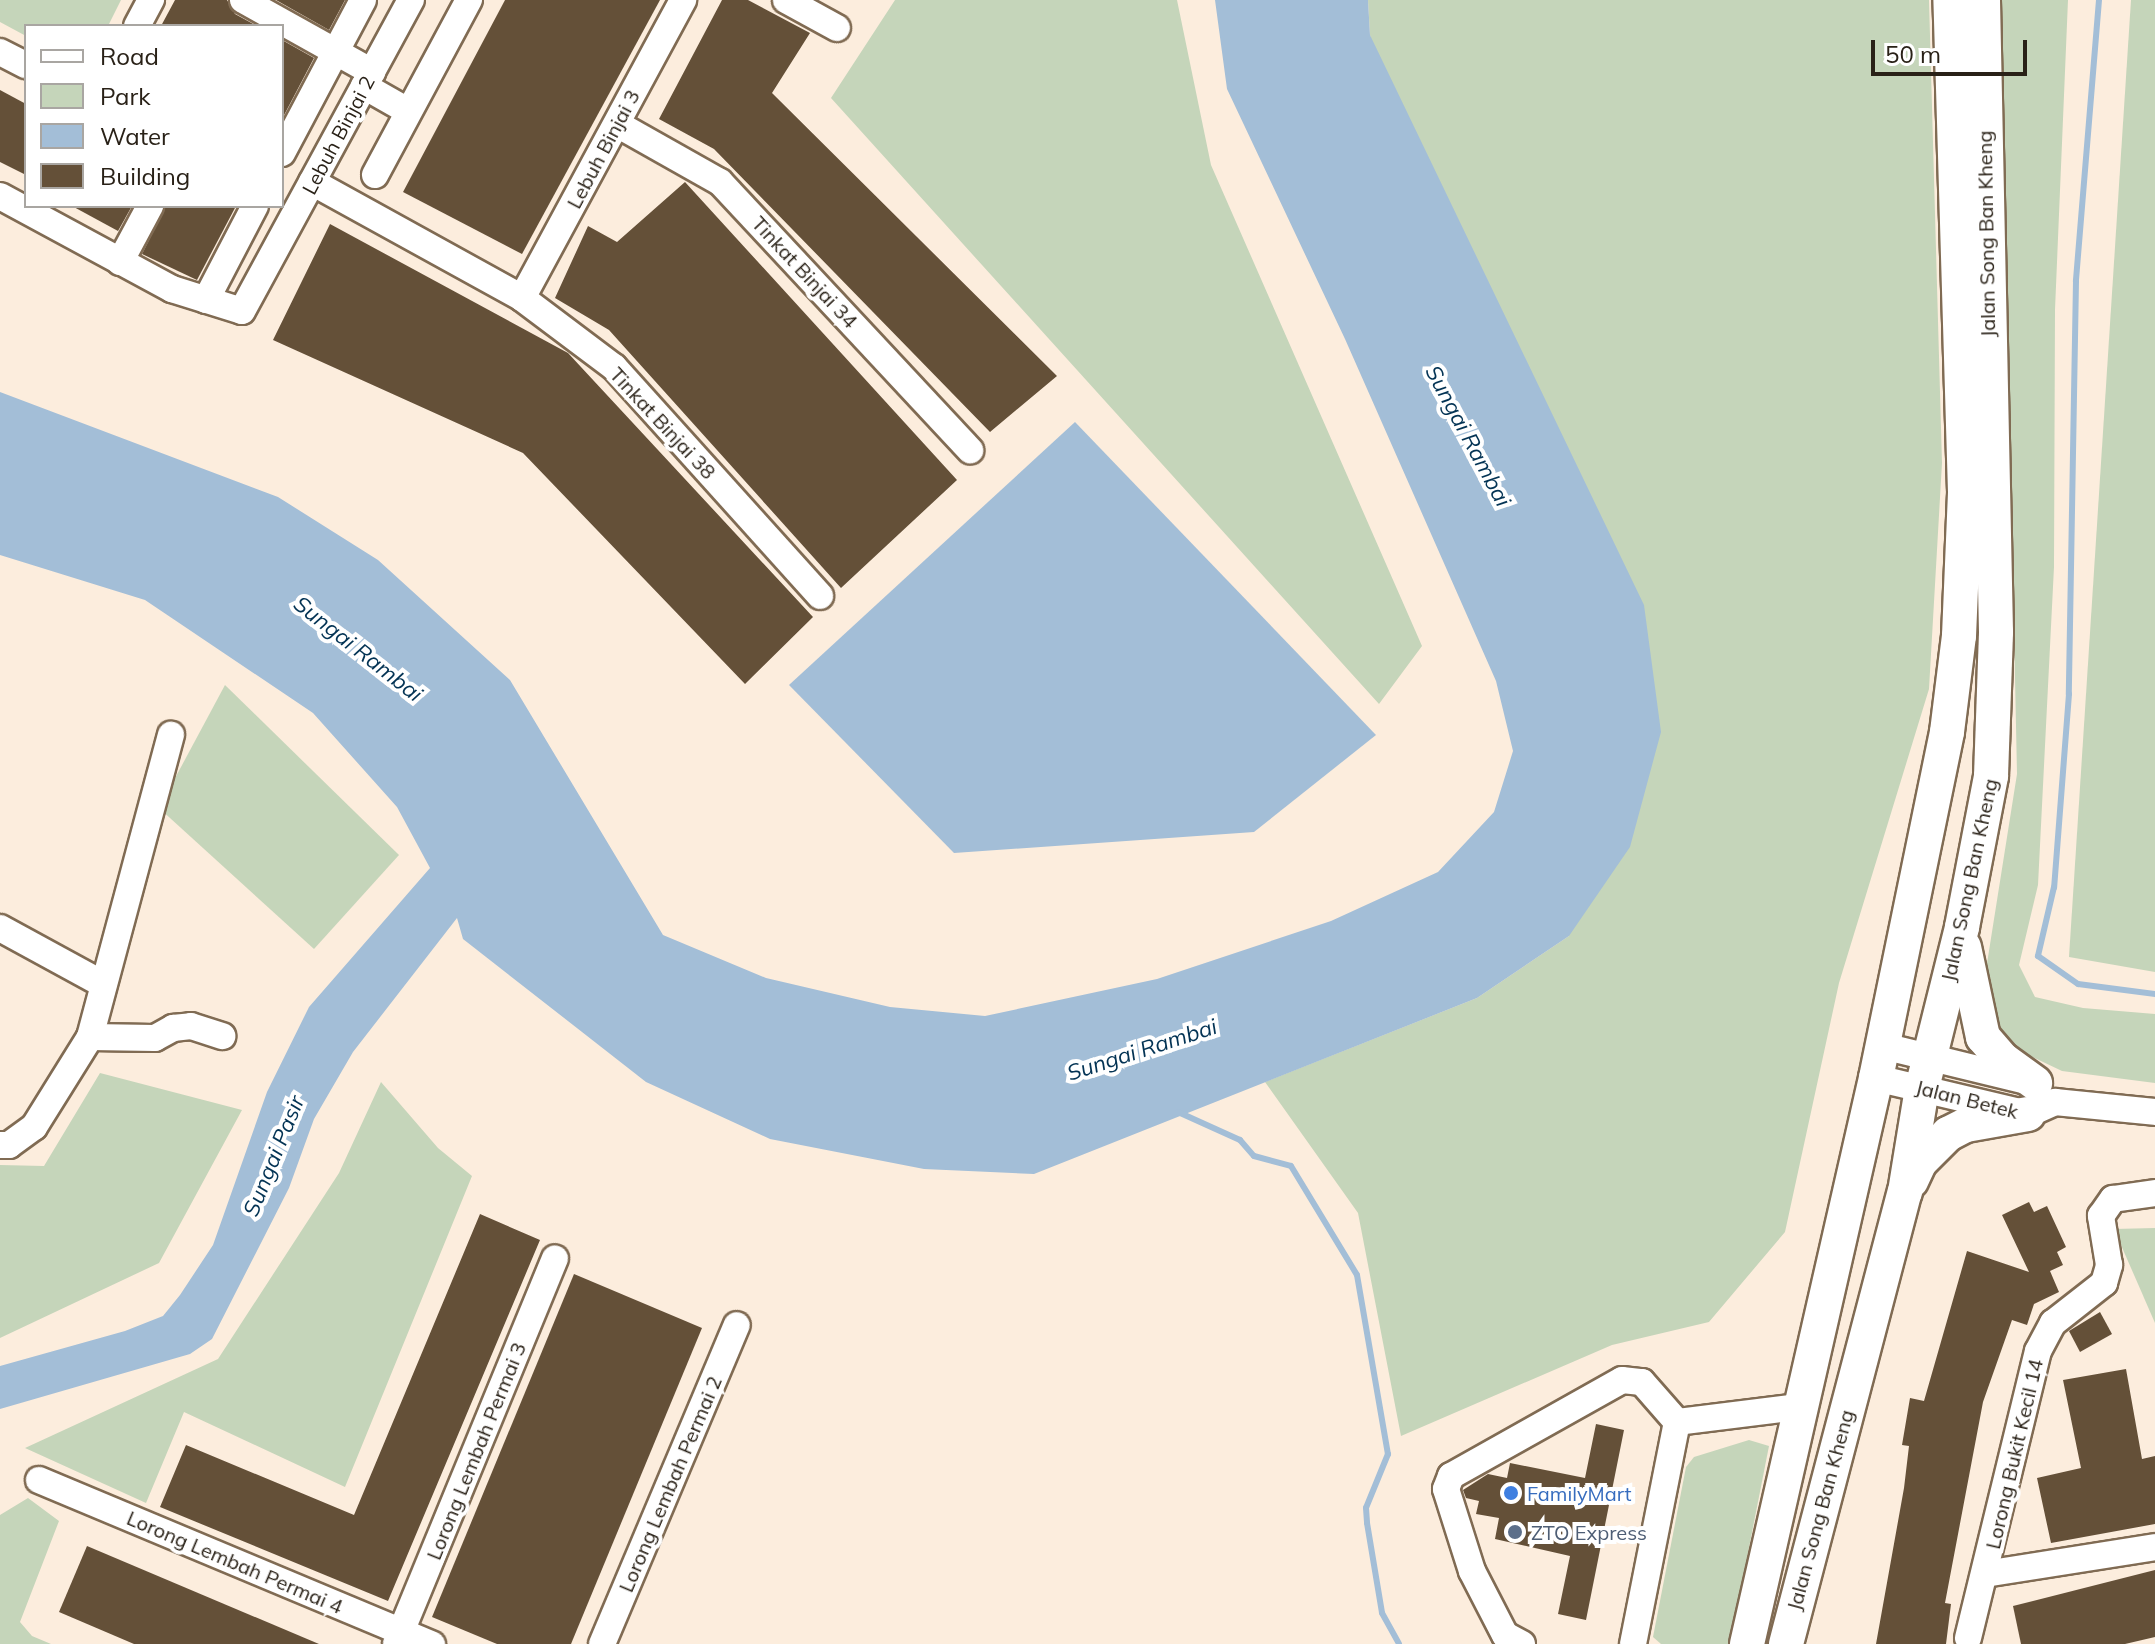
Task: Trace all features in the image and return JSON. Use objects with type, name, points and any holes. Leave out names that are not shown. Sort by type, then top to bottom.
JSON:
[{"type":"main road","name":"Jalan Song Ban Kheng","points":[[1747,1644],[1798,1407],[1880,1062],[1932,819],[1959,636],[1965,492],[1950,0]]},
{"type":"main road","name":"Jalan Song Ban Kheng","points":[[1786,1644],[1905,1192],[1926,1072],[1962,927],[1987,808],[1997,712],[1983,0]]},
{"type":"main road","points":[[1905,1192],[1920,1162],[1948,1134],[2039,1100],[1983,1037],[1966,971],[1962,927]]},
{"type":"street","points":[[138,24],[151,0]]},
{"type":"street","points":[[284,149],[363,0]]},
{"type":"street","name":"Lebuh Binjai 2","points":[[206,300],[242,311],[411,0]]},
{"type":"street","points":[[375,175],[469,0]]},
{"type":"street","name":"Lebuh Binjai 3","points":[[522,298],[683,0]]},
{"type":"street","points":[[786,0],[837,28]]},
{"type":"street","points":[[250,8],[281,24]]},
{"type":"street","points":[[284,26],[335,52],[408,111]]},
{"type":"street","points":[[0,52],[24,64]]},
{"type":"street","name":"Tinkat Binjai 34","points":[[617,124],[720,182],[970,450]]},
{"type":"street","name":"Tinkat Binjai 38","points":[[312,182],[522,298],[614,367],[820,596]]},
{"type":"street","points":[[0,196],[24,204]]},
{"type":"street","points":[[120,262],[149,208]]},
{"type":"street","points":[[40,210],[120,262],[206,300],[254,208]]},
{"type":"street","points":[[0,1145],[9,1145],[34,1127],[90,1037],[101,983],[171,735]]},
{"type":"street","points":[[0,928],[101,983]]},
{"type":"street","points":[[90,1037],[155,1038],[191,1026],[222,1036]]},
{"type":"street","name":"Jalan Betek","points":[[1880,1062],[2039,1100],[2155,1112]]},
{"type":"street","name":"Lorong Bukit Kecil 14","points":[[1968,1638],[2038,1351],[2053,1323],[2104,1283],[2109,1265],[2101,1216],[2113,1199],[2155,1193]]},
{"type":"street","name":"Lorong Lembah Permai 3","points":[[399,1638],[555,1259]]},
{"type":"street","name":"Lorong Lembah Permai 2","points":[[602,1644],[737,1325]]},
{"type":"street","points":[[1522,1644],[1505,1635],[1472,1571],[1446,1489],[1451,1476],[1622,1380],[1642,1382],[1677,1422]]},
{"type":"street","points":[[1677,1422],[1798,1407]]},
{"type":"street","points":[[1633,1644],[1677,1422]]},
{"type":"street","name":"Lorong Lembah Permai 4","points":[[39,1480],[399,1638],[432,1644]]},
{"type":"street","points":[[1985,1574],[2155,1547]]},
{"type":"green space","points":[[0,0],[121,0],[109,24],[24,24],[24,35],[0,22]]},
{"type":"green space","points":[[895,0],[1177,0],[1211,165],[1422,646],[1379,704],[831,98]]},
{"type":"green space","points":[[1368,0],[1929,0],[1942,463],[1929,689],[1839,983],[1785,1232],[1709,1322],[1612,1345],[1401,1436],[1358,1213],[1265,1082],[1477,998],[1569,936],[1370,35]]},
{"type":"green space","points":[[2001,0],[2068,0],[2055,310],[2054,567],[2038,885],[2019,965],[2035,997],[2083,1008],[2155,1014],[2155,1083],[2062,1071],[2009,1046],[1994,1022],[1985,976],[2017,774]]},
{"type":"green space","points":[[2131,0],[2155,0],[2155,972],[2069,957]]},
{"type":"green space","points":[[225,685],[399,855],[314,949],[159,808]]},
{"type":"green space","points":[[100,1073],[242,1110],[159,1263],[0,1338],[0,1165],[44,1166]]},
{"type":"green space","points":[[381,1082],[438,1148],[472,1176],[345,1487],[184,1412],[146,1503],[25,1448],[218,1359],[339,1173]]},
{"type":"green space","points":[[2155,1228],[2155,1323],[2114,1229]]},
{"type":"green space","points":[[1749,1440],[1769,1446],[1730,1644],[1661,1644],[1653,1637],[1686,1467],[1694,1457]]},
{"type":"green space","points":[[28,1498],[59,1521],[20,1622],[32,1636],[51,1644],[0,1644],[0,1515]]},
{"type":"water","points":[[1215,0],[1368,0],[1370,35],[1644,605],[1661,732],[1630,847],[1569,936],[1477,998],[1034,1174],[924,1169],[770,1139],[646,1082],[463,939],[457,918],[353,1052],[314,1119],[289,1188],[212,1339],[190,1354],[0,1409],[0,1366],[125,1331],[163,1316],[180,1295],[213,1245],[267,1092],[309,1007],[430,868],[397,807],[313,713],[145,600],[0,555],[0,392],[278,497],[378,560],[510,680],[663,935],[766,978],[890,1007],[985,1016],[1157,979],[1331,921],[1438,872],[1494,812],[1513,751],[1496,681],[1345,339],[1227,89]]},
{"type":"water","points":[[1075,422],[1376,735],[1254,832],[954,853],[789,685]]},
{"type":"building","points":[[175,0],[227,0],[235,14],[253,24],[162,24]]},
{"type":"building","points":[[276,0],[345,0],[329,30]]},
{"type":"building","points":[[505,0],[660,0],[522,254],[403,192]]},
{"type":"building","points":[[722,0],[748,0],[810,33],[772,93],[1057,376],[990,432],[714,149],[659,119]]},
{"type":"building","points":[[284,41],[314,58],[284,115]]},
{"type":"building","points":[[0,90],[24,103],[24,174],[0,162]]},
{"type":"building","points":[[685,182],[957,480],[841,588],[609,330],[555,298],[588,226],[617,242]]},
{"type":"building","points":[[76,208],[131,208],[118,231]]},
{"type":"building","points":[[165,208],[235,208],[197,280],[142,254]]},
{"type":"building","points":[[330,224],[568,353],[813,617],[745,684],[523,453],[273,340]]},
{"type":"building","points":[[2029,1202],[2034,1212],[2047,1206],[2066,1247],[2057,1252],[2063,1265],[2050,1271],[2059,1292],[2034,1304],[2027,1325],[2012,1320],[1983,1402],[1945,1603],[1951,1604],[1946,1644],[1876,1644],[1904,1488],[1909,1446],[1902,1445],[1910,1398],[1924,1401],[1967,1251],[2029,1272],[2002,1215]]},
{"type":"building","points":[[480,1214],[540,1240],[388,1601],[160,1507],[186,1445],[354,1515]]},
{"type":"building","points":[[574,1274],[702,1328],[571,1644],[497,1644],[432,1617]]},
{"type":"building","points":[[2100,1312],[2112,1334],[2080,1352],[2069,1331]]},
{"type":"building","points":[[2126,1369],[2142,1459],[2155,1456],[2155,1524],[2051,1543],[2037,1478],[2081,1468],[2063,1380]]},
{"type":"building","points":[[1596,1424],[1624,1430],[1586,1620],[1558,1614],[1570,1556],[1495,1539],[1499,1518],[1476,1514],[1479,1501],[1466,1498],[1463,1490],[1488,1474],[1507,1478],[1510,1463],[1585,1478]]},
{"type":"building","points":[[87,1546],[319,1644],[134,1644],[59,1612]]},
{"type":"building","points":[[2155,1570],[2155,1637],[2125,1644],[2021,1644],[2013,1606]]},
{"type":"waterway","points":[[2099,0],[2076,281],[2069,694],[2054,887],[2038,956],[2078,984],[2155,994]]},
{"type":"waterway","points":[[1178,1112],[1240,1140],[1254,1156],[1291,1166],[1357,1275],[1388,1454],[1366,1508],[1367,1523],[1382,1613],[1399,1644]]},
{"type":"place","name":"FamilyMart","points":[[1511,1493]]},
{"type":"place","name":"ZTO Express","points":[[1515,1532]]},
{"type":"water label","name":"Sungai Rambai","points":[[1468,436]]},
{"type":"water label","name":"Sungai Rambai","points":[[358,649]]},
{"type":"water label","name":"Sungai Rambai","points":[[1142,1050]]},
{"type":"water label","name":"Sungai Pasir","points":[[274,1156]]}]
